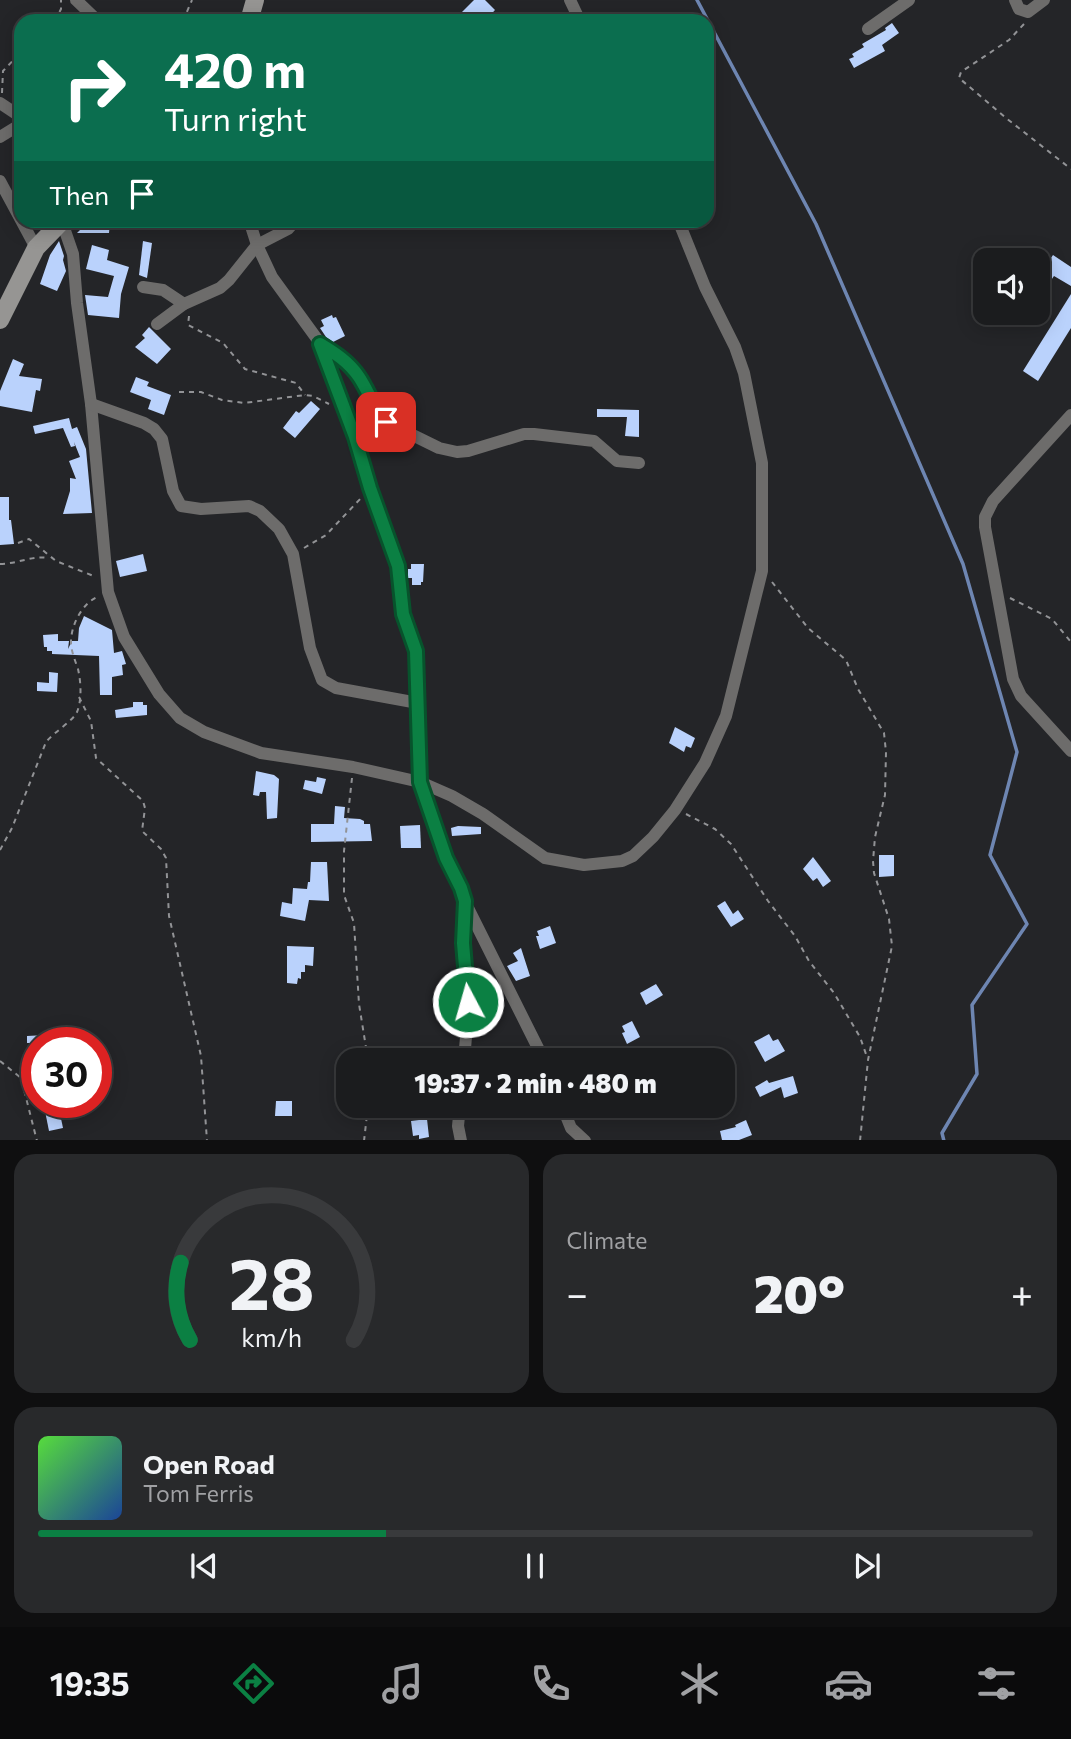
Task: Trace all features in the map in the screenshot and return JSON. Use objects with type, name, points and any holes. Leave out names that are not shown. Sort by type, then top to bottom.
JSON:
[{"type":"street","points":[[76,0],[91,14]]},
{"type":"street","points":[[868,29],[909,0]]},
{"type":"street","points":[[1015,0],[1023,12],[1031,11],[1044,0]]},
{"type":"street","points":[[0,181],[14,207]]},
{"type":"street","points":[[26,228],[36,247]]},
{"type":"street","points":[[0,320],[36,247],[56,228]]},
{"type":"street","points":[[66,228],[72,245],[77,303],[92,404],[107,586],[124,637],[159,694],[180,718],[204,732],[261,753],[353,766],[420,782],[483,814],[545,858],[566,863],[603,864],[633,856],[653,837],[675,810],[705,763],[726,716],[762,571],[762,463],[744,373],[681,228]]},
{"type":"street","points":[[252,228],[272,277],[320,344],[355,437],[398,566],[403,614],[416,651],[420,782],[446,858],[465,901],[538,1048]]},
{"type":"street","points":[[157,324],[184,304],[220,288],[257,245],[289,228]]},
{"type":"street","points":[[143,287],[163,290],[184,304]]},
{"type":"street","points":[[320,344],[337,354],[352,368],[386,422],[439,448],[457,452],[468,451],[524,434],[534,434],[593,442],[617,461],[639,463]]},
{"type":"street","points":[[92,404],[154,429],[162,439],[173,491],[181,506],[201,509],[241,505],[260,510],[279,529],[293,554],[310,648],[322,680],[337,688],[418,703]]},
{"type":"street","points":[[1071,415],[987,508],[985,527],[1006,652],[1017,687],[1021,696],[1071,751]]},
{"type":"street","points":[[465,901],[463,943],[468,1014],[465,1048]]},
{"type":"street","points":[[459,1118],[461,1140]]},
{"type":"street","points":[[567,1118],[571,1128],[585,1140]]},
{"type":"path","points":[[1031,11],[1025,23],[1009,40],[965,69],[959,78],[1071,169]]},
{"type":"path","points":[[1,104],[2,75],[14,60]]},
{"type":"path","points":[[184,304],[190,310],[188,325],[223,343],[245,369],[296,383],[305,395]]},
{"type":"path","points":[[179,392],[201,392],[222,400],[244,403],[305,395],[345,411]]},
{"type":"path","points":[[293,554],[326,535],[370,488]]},
{"type":"path","points":[[0,850],[12,828],[46,742],[78,712],[79,672],[71,643],[73,633],[85,606],[107,586],[50,558],[29,539],[18,543]]},
{"type":"path","points":[[0,565],[50,558]]},
{"type":"path","points":[[762,571],[785,596],[808,628],[846,660],[858,689],[884,733],[885,795],[875,837],[873,861],[876,881],[889,919],[892,946],[868,1060],[860,1140]]},
{"type":"path","points":[[995,594],[1016,600],[1046,615],[1071,642]]},
{"type":"path","points":[[79,697],[91,721],[96,758],[143,801],[145,808],[142,831],[161,849],[166,858],[169,916],[201,1056],[207,1140]]},
{"type":"path","points":[[353,766],[344,851],[344,895],[354,923],[359,1004],[366,1048]]},
{"type":"path","points":[[675,810],[715,829],[731,844],[808,961],[834,993],[860,1037],[868,1060]]},
{"type":"path","points":[[0,1061],[21,1078],[37,1140]]},
{"type":"path","points":[[364,1140],[367,1118]]},
{"type":"building","points":[[474,0],[485,0],[495,10],[491,14],[460,14]]},
{"type":"building","points":[[892,23],[899,33],[882,45],[885,51],[854,68],[849,59],[854,57],[852,54]]},
{"type":"building","points":[[82,228],[109,228],[109,233],[77,233]]},
{"type":"building","points":[[59,241],[66,271],[57,291],[40,284],[50,255]]},
{"type":"building","points":[[143,241],[152,243],[147,278],[139,275]]},
{"type":"building","points":[[92,245],[109,250],[107,260],[129,267],[121,294],[119,318],[88,315],[85,295],[108,297],[114,276],[86,269]]},
{"type":"building","points":[[1053,255],[1071,267],[1071,286],[1054,276],[1050,282],[1050,259]]},
{"type":"building","points":[[1071,294],[1071,328],[1038,381],[1023,371]]},
{"type":"building","points":[[332,315],[333,318],[336,317],[345,336],[333,342],[320,328],[324,326],[321,320]]},
{"type":"building","points":[[149,327],[171,349],[157,364],[135,347],[145,338],[142,335]]},
{"type":"building","points":[[13,359],[24,364],[19,376],[42,379],[40,391],[36,390],[32,412],[0,406],[0,391]]},
{"type":"building","points":[[136,377],[149,382],[147,386],[171,395],[164,415],[148,409],[151,400],[130,392]]},
{"type":"building","points":[[311,401],[320,409],[295,438],[283,428],[296,411],[299,413]]},
{"type":"building","points":[[597,409],[639,410],[639,437],[625,436],[627,417],[597,417]]},
{"type":"building","points":[[69,418],[72,429],[77,427],[86,449],[92,513],[63,514],[70,491],[70,478],[76,479],[69,461],[80,457],[74,442],[75,446],[71,447],[63,428],[35,434],[33,426]]},
{"type":"building","points":[[0,497],[9,497],[9,520],[14,544],[0,545]]},
{"type":"building","points":[[143,554],[147,571],[120,577],[116,561]]},
{"type":"building","points":[[411,564],[424,564],[421,585],[412,585],[412,578],[408,578]]},
{"type":"building","points":[[84,616],[112,630],[114,653],[122,651],[126,664],[122,665],[123,675],[112,677],[112,695],[100,695],[99,656],[52,654],[52,651],[47,651],[47,647],[44,647],[43,635],[58,634],[58,641],[69,641],[68,649],[72,641],[78,641]]},
{"type":"building","points":[[49,672],[58,673],[57,692],[37,691],[37,682],[49,683]]},
{"type":"building","points":[[133,702],[147,705],[147,715],[116,718],[115,710],[133,707]]},
{"type":"building","points":[[675,727],[695,738],[691,748],[686,746],[684,752],[669,743]]},
{"type":"building","points":[[256,771],[274,775],[279,779],[277,818],[267,819],[266,792],[260,792],[259,796],[253,795]]},
{"type":"building","points":[[317,777],[326,779],[322,794],[303,789],[305,780],[316,782]]},
{"type":"building","points":[[335,806],[345,807],[344,818],[360,819],[364,824],[370,824],[372,841],[311,842],[311,824],[334,824]]},
{"type":"building","points":[[420,825],[421,848],[401,848],[400,826]]},
{"type":"building","points":[[481,827],[481,834],[452,836],[451,828]]},
{"type":"building","points":[[879,855],[894,855],[894,876],[879,877]]},
{"type":"building","points":[[813,857],[831,881],[823,887],[817,878],[813,881],[803,869]]},
{"type":"building","points":[[311,862],[327,862],[329,901],[309,900],[305,921],[280,916],[282,902],[292,904],[293,888],[307,889]]},
{"type":"building","points":[[725,901],[733,914],[738,910],[744,919],[731,927],[717,906]]},
{"type":"building","points":[[550,926],[556,943],[540,949],[537,931]]},
{"type":"building","points":[[287,946],[314,947],[313,966],[305,965],[305,972],[301,972],[301,979],[298,978],[297,984],[287,983]]},
{"type":"building","points":[[521,948],[530,976],[516,981],[507,966],[518,961],[513,953]]},
{"type":"building","points":[[656,984],[663,995],[646,1005],[640,993]]},
{"type":"building","points":[[632,1021],[640,1037],[627,1044],[622,1026]]},
{"type":"building","points":[[769,1034],[773,1041],[778,1039],[785,1051],[765,1062],[754,1042]]},
{"type":"building","points":[[793,1076],[798,1093],[784,1098],[781,1087],[760,1097],[755,1087],[767,1080],[769,1083]]},
{"type":"building","points":[[276,1101],[292,1101],[292,1116],[275,1116]]},
{"type":"building","points":[[46,1118],[61,1118],[63,1128],[49,1131]]},
{"type":"building","points":[[427,1119],[429,1137],[419,1139],[419,1135],[413,1136],[411,1121]]},
{"type":"building","points":[[746,1120],[752,1135],[739,1140],[722,1140],[720,1131],[736,1127],[735,1125]]},
{"type":"waterway","points":[[697,0],[704,14]]},
{"type":"waterway","points":[[714,32],[816,224],[963,564],[1017,752],[990,855],[1027,924],[972,1005],[977,1074],[942,1133],[944,1140]]},
{"type":"route","points":[[386,422],[352,368],[337,354],[320,344],[355,437],[398,566],[403,614],[416,651],[420,782],[433,824],[465,901],[463,943],[468,1002]]}]
